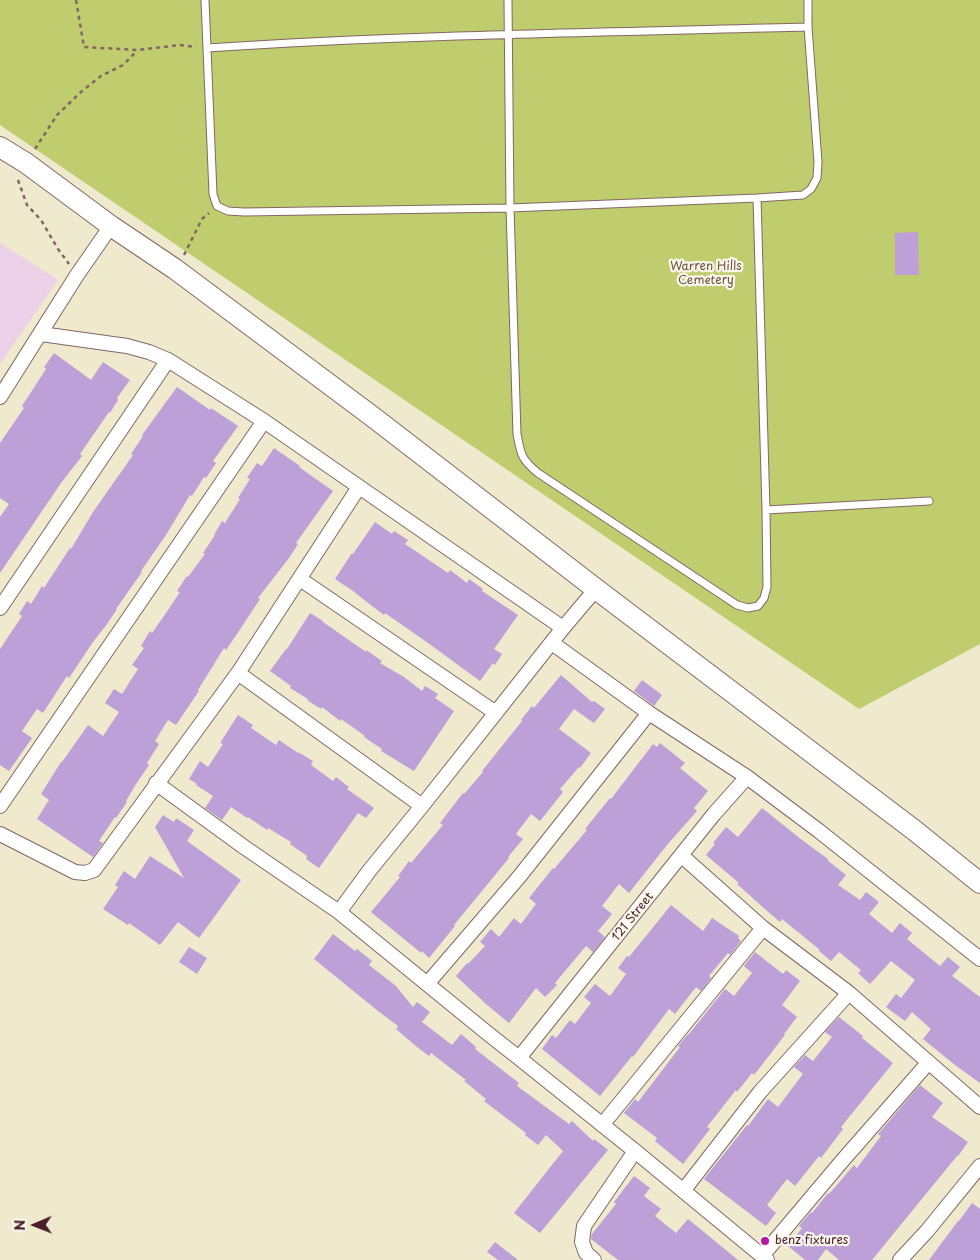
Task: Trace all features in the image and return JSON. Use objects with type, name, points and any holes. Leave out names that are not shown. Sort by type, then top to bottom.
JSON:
[{"type":"street","points":[[0,147],[22,171],[175,269],[374,417],[596,589],[914,830],[980,883]]},
{"type":"street","points":[[0,397],[110,226]]},
{"type":"street","points":[[41,334],[127,346],[168,360],[264,421],[563,628]]},
{"type":"street","points":[[0,608],[168,360]]},
{"type":"street","points":[[0,806],[264,421]]},
{"type":"street","points":[[0,834],[75,872],[85,873],[94,870],[238,673],[359,487]]},
{"type":"street","points":[[300,579],[496,713]]},
{"type":"street","points":[[339,912],[369,871],[596,589]]},
{"type":"street","points":[[552,643],[649,714],[747,776],[980,958]]},
{"type":"street","points":[[238,673],[422,806]]},
{"type":"street","points":[[427,984],[519,877],[649,714]]},
{"type":"street","name":"121 Street","points":[[519,1058],[714,814],[747,776]]},
{"type":"street","points":[[156,783],[244,847],[339,912],[765,1258],[843,1160],[928,1063]]},
{"type":"street","points":[[682,856],[764,928],[849,993],[980,1107]]},
{"type":"street","points":[[602,1124],[764,928]]},
{"type":"street","points":[[683,1191],[760,1092],[849,993]]},
{"type":"street","points":[[594,1260],[586,1253],[582,1242],[584,1226],[635,1151]]},
{"type":"street","points":[[900,1260],[980,1166]]},
{"type":"lane","points":[[205,0],[213,194],[217,206],[228,211],[244,212],[510,208],[803,195],[811,189],[817,178],[818,162],[808,27],[808,0]]},
{"type":"lane","points":[[508,0],[510,208],[517,434],[520,450],[526,462],[538,473],[737,604],[748,608],[758,606],[764,598],[767,587],[757,198]]},
{"type":"lane","points":[[207,48],[509,34],[808,27]]},
{"type":"lane","points":[[766,510],[929,500]]},
{"type":"path","points":[[76,0],[84,47],[138,50],[180,45],[207,48]]},
{"type":"path","points":[[77,276],[41,220],[27,205],[22,171],[57,115],[100,76],[123,65],[138,50]]},
{"type":"path","points":[[175,269],[202,219],[217,206]]},
{"type":"shaded area","points":[[0,243],[58,280],[0,364]]},
{"type":"green space","name":"Warren Hills Cemetery","points":[[0,0],[980,0],[980,644],[859,709],[0,125]]},
{"type":"building","points":[[918,232],[919,275],[895,275],[895,233]]},
{"type":"building","points":[[54,353],[91,380],[103,362],[130,380],[117,398],[118,400],[110,413],[80,454],[82,456],[61,483],[0,573],[0,517],[9,504],[0,498],[0,443],[24,408],[22,406]]},
{"type":"building","points":[[177,387],[210,410],[211,408],[238,426],[213,461],[216,463],[206,478],[204,477],[192,496],[190,495],[142,572],[69,678],[67,676],[43,713],[37,709],[22,731],[32,738],[9,771],[0,765],[0,649],[22,616],[19,614],[27,601],[31,604],[42,586],[44,588],[71,549],[93,512],[133,455],[131,454],[142,435]]},
{"type":"building","points":[[274,448],[333,491],[296,543],[298,544],[289,558],[258,598],[260,599],[226,650],[224,648],[199,691],[176,725],[168,720],[155,741],[159,744],[147,763],[149,765],[127,802],[99,841],[103,843],[93,857],[37,819],[49,800],[41,794],[88,725],[103,736],[119,712],[105,703],[114,689],[122,694],[138,669],[132,665],[144,648],[141,646],[150,631],[152,633],[180,592],[177,591],[187,576],[205,554],[203,553],[222,521],[225,523],[240,499],[238,498],[250,479],[247,478],[257,463],[262,466]]},
{"type":"building","points":[[375,522],[392,534],[394,531],[408,540],[405,544],[448,573],[450,570],[467,583],[469,579],[483,589],[482,591],[518,615],[494,649],[502,654],[495,665],[493,663],[480,681],[335,579]]},
{"type":"building","points":[[310,613],[382,661],[380,663],[404,677],[422,691],[425,686],[438,694],[435,698],[454,711],[414,771],[381,751],[382,749],[341,719],[340,721],[322,707],[321,709],[307,700],[270,671],[287,649]]},
{"type":"building","points":[[561,675],[592,702],[594,701],[605,709],[594,723],[574,709],[559,729],[591,753],[560,789],[563,792],[540,821],[531,814],[516,834],[523,839],[429,958],[371,912],[400,877],[398,876],[409,861],[411,863],[443,825],[440,823],[463,793],[483,772],[532,706],[534,708]]},
{"type":"building","points":[[642,680],[662,695],[654,706],[634,691]]},
{"type":"building","points":[[238,715],[253,725],[251,728],[276,745],[279,740],[313,761],[311,765],[333,781],[336,777],[349,787],[347,789],[374,808],[366,818],[358,813],[319,868],[306,859],[307,856],[290,844],[291,842],[268,828],[267,830],[231,807],[222,820],[205,808],[213,796],[189,779],[200,761],[208,767],[223,744],[220,743]]},
{"type":"building","points":[[660,743],[685,763],[680,768],[708,791],[694,808],[697,811],[629,893],[619,884],[602,906],[612,914],[598,931],[605,937],[593,952],[586,946],[555,983],[557,985],[545,997],[536,988],[509,1023],[456,976],[485,946],[480,942],[491,929],[499,937],[514,918],[521,924],[536,904],[529,898],[587,830],[585,829],[611,799],[653,744],[657,747]]},
{"type":"building","points":[[762,808],[846,875],[838,885],[860,900],[866,892],[879,902],[869,914],[892,933],[900,923],[912,933],[907,939],[940,966],[948,957],[960,967],[952,976],[980,997],[980,1083],[923,1039],[931,1029],[912,1012],[905,1021],[886,1007],[896,994],[901,998],[915,980],[891,961],[870,984],[858,973],[861,970],[839,952],[831,961],[782,919],[780,922],[706,855],[726,827],[738,837]]},
{"type":"building","points":[[163,815],[174,822],[176,818],[194,830],[187,841],[241,880],[199,938],[178,922],[160,945],[129,923],[128,925],[103,909],[118,887],[115,885],[124,871],[135,879],[150,856],[184,878],[155,827]]},
{"type":"building","points":[[671,905],[703,931],[712,918],[739,936],[738,938],[741,941],[709,976],[711,978],[701,991],[696,987],[675,1014],[669,1009],[633,1057],[600,1096],[542,1049],[552,1035],[556,1038],[570,1020],[575,1024],[591,1003],[584,997],[595,984],[610,996],[626,974],[618,968]]},
{"type":"building","points":[[333,934],[372,961],[369,965],[396,986],[413,1007],[417,1002],[430,1012],[422,1022],[452,1045],[461,1034],[476,1047],[475,1049],[519,1083],[517,1086],[569,1124],[572,1121],[593,1141],[594,1139],[608,1150],[540,1233],[514,1213],[563,1151],[546,1135],[538,1145],[525,1135],[526,1133],[484,1101],[486,1099],[464,1081],[466,1080],[431,1053],[429,1056],[417,1047],[396,1029],[398,1026],[314,959]]},
{"type":"building","points":[[189,947],[207,958],[197,974],[179,962]]},
{"type":"building","points":[[755,952],[783,974],[786,970],[800,981],[782,1005],[797,1017],[754,1075],[752,1073],[737,1092],[736,1090],[707,1127],[710,1129],[683,1164],[655,1141],[657,1138],[624,1113],[635,1099],[638,1102],[680,1047],[678,1046],[725,989],[734,996],[752,973],[744,966]]},
{"type":"building","points":[[839,1017],[893,1063],[841,1127],[843,1129],[821,1158],[819,1156],[795,1186],[787,1179],[767,1205],[776,1213],[766,1226],[704,1179],[768,1099],[778,1107],[803,1074],[794,1067],[805,1055],[813,1061],[832,1037],[825,1032]]},
{"type":"building","points":[[920,1085],[943,1103],[932,1117],[968,1142],[872,1260],[839,1260],[826,1249],[818,1260],[805,1260],[788,1246],[802,1228],[799,1226],[854,1165],[857,1168],[881,1136],[878,1134]]},
{"type":"building","points":[[634,1176],[650,1188],[644,1196],[661,1209],[655,1216],[676,1233],[688,1219],[738,1260],[618,1260],[591,1239],[592,1234],[616,1204],[614,1202]]},
{"type":"building","points":[[972,1203],[980,1209],[980,1260],[929,1260],[959,1221]]},
{"type":"building","points":[[495,1242],[518,1260],[498,1260],[487,1252]]},
{"type":"place","name":"benz fixtures","points":[[765,1241]]}]
